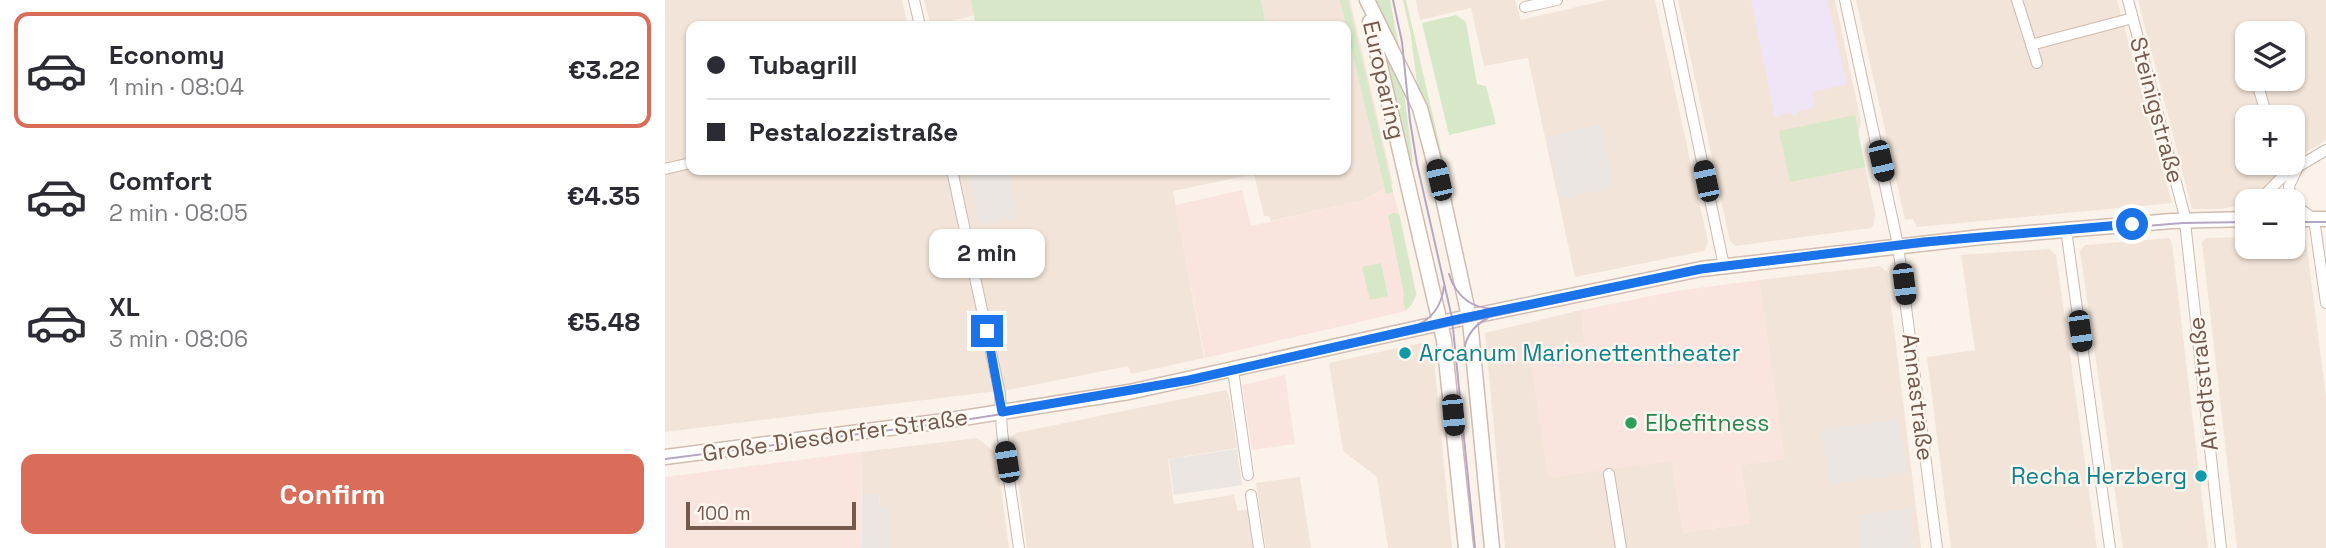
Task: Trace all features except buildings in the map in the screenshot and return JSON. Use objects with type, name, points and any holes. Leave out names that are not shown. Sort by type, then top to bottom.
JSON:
[{"type":"main road","name":"Europaring","points":[[1366,0],[1423,116],[1436,166],[1469,317],[1492,548]]},
{"type":"main road","name":"Europaring","points":[[1366,0],[1447,356],[1466,548]]},
{"type":"main road","name":"Große Diesdorfer Straße","points":[[665,457],[1002,412],[1129,391],[1440,323],[1724,266],[1898,245],[2066,229],[2235,219]]},
{"type":"street","points":[[914,0],[919,21]]},
{"type":"street","points":[[1525,7],[1557,0]]},
{"type":"street","points":[[1668,0],[1724,266]]},
{"type":"street","name":"Annastraße","points":[[1845,0],[1898,245],[1937,548]]},
{"type":"street","points":[[2017,0],[2037,63]]},
{"type":"street","name":"Steinigstraße","points":[[2128,0],[2185,220]]},
{"type":"street","points":[[2031,45],[2133,18]]},
{"type":"street","points":[[2305,160],[2326,150]]},
{"type":"street","points":[[665,169],[686,164]]},
{"type":"street","points":[[953,175],[999,385],[1003,435],[1019,548]]},
{"type":"street","points":[[2271,189],[2284,175]]},
{"type":"street","points":[[2320,219],[2326,303]]},
{"type":"street","name":"Arndtstraße","points":[[2185,220],[2221,548]]},
{"type":"street","points":[[2066,229],[2110,548]]},
{"type":"street","points":[[1233,370],[1248,475]]},
{"type":"street","points":[[1609,474],[1621,548]]},
{"type":"street","points":[[1251,495],[1259,548]]},
{"type":"shaded area","points":[[665,0],[902,0],[907,21],[686,21],[686,175],[1249,175],[1173,191],[1204,358],[1131,374],[1128,366],[1014,389],[665,432]]},
{"type":"shaded area","points":[[924,0],[971,0],[975,15],[951,21],[930,21]]},
{"type":"shaded area","points":[[1261,0],[1350,0],[1393,184],[1364,200],[1271,221],[1269,216],[1264,216],[1254,175],[1351,175],[1351,21],[1265,21]]},
{"type":"shaded area","points":[[1416,0],[1515,0],[1521,20],[1607,0],[1655,0],[1708,242],[1704,251],[1575,277],[1528,58],[1484,66],[1471,8],[1420,20]]},
{"type":"shaded area","points":[[1678,0],[1835,0],[1861,122],[1858,135],[1875,213],[1871,228],[1735,246],[1730,241]]},
{"type":"shaded area","points":[[1751,0],[1827,0],[1847,84],[1812,92],[1815,107],[1798,111],[1798,115],[1793,116],[1792,112],[1775,117]]},
{"type":"shaded area","points":[[1856,0],[2117,0],[2172,203],[1917,227],[1913,219],[1905,220]]},
{"type":"shaded area","points":[[2138,0],[2326,0],[2326,140],[2305,153],[2305,105],[2266,105],[2261,91],[2305,91],[2305,21],[2235,21],[2235,91],[2253,91],[2258,105],[2235,105],[2235,175],[2279,175],[2266,189],[2235,189],[2235,206],[2192,209]]},
{"type":"shaded area","points":[[1601,124],[1614,187],[1561,199],[1547,137]]},
{"type":"shaded area","points":[[968,175],[1008,175],[1018,217],[979,225]]},
{"type":"shaded area","points":[[1391,186],[1417,295],[1410,306],[1402,312],[1205,358],[1175,205],[1242,190],[1251,226],[1364,200]]},
{"type":"shaded area","points":[[2235,237],[2235,259],[2305,259],[2306,240],[2326,397],[2326,548],[2237,548],[2202,242],[2206,238]]},
{"type":"shaded area","points":[[2169,238],[2172,243],[2208,548],[2123,548],[2080,251],[2085,245]]},
{"type":"shaded area","points":[[2049,249],[2056,255],[2097,548],[1951,548],[1927,357],[1975,350],[1961,255]]},
{"type":"shaded area","points":[[1880,266],[1887,272],[1921,548],[1505,548],[1485,333],[1581,310],[1585,342],[1529,350],[1672,461],[1683,533],[1750,523],[1741,465],[1784,459],[1759,280]]},
{"type":"shaded area","points":[[1759,280],[1785,459],[1741,465],[1750,523],[1683,533],[1672,461],[1548,478],[1529,350],[1585,342],[1581,310],[1676,291]]},
{"type":"shaded area","points":[[1425,342],[1433,349],[1452,548],[1388,548],[1377,477],[1343,451],[1329,363]]},
{"type":"shaded area","points":[[1285,375],[1295,444],[1252,450],[1242,385]]},
{"type":"shaded area","points":[[1226,390],[1237,448],[1168,459],[1174,504],[1234,495],[1238,511],[1250,509],[1255,548],[1027,548],[1012,436]]},
{"type":"shaded area","points":[[1900,419],[1907,474],[1828,484],[1821,429]]},
{"type":"shaded area","points":[[977,438],[996,453],[1009,548],[890,548],[890,507],[880,507],[879,494],[862,494],[861,452]]},
{"type":"shaded area","points":[[1237,449],[1242,485],[1174,495],[1169,459]]},
{"type":"shaded area","points":[[861,452],[862,548],[665,548],[665,477]]},
{"type":"shaded area","points":[[1300,477],[1311,548],[1266,548],[1256,483]]},
{"type":"shaded area","points":[[862,494],[879,494],[880,507],[890,507],[890,548],[862,548]]},
{"type":"shaded area","points":[[1911,508],[1913,548],[1859,548],[1858,515]]},
{"type":"green space","points":[[971,0],[1261,0],[1265,21],[975,21]]},
{"type":"green space","points":[[1340,0],[1348,0],[1393,192],[1386,194],[1351,46],[1351,21],[1345,21]]},
{"type":"green space","points":[[1372,0],[1390,0],[1400,52]]},
{"type":"green space","points":[[1403,0],[1406,0],[1453,202],[1450,200],[1417,84]]},
{"type":"green space","points":[[1456,15],[1466,22],[1477,84],[1486,86],[1496,124],[1449,135],[1422,23]]},
{"type":"green space","points":[[1385,50],[1403,85],[1413,162],[1410,162]]},
{"type":"green space","points":[[1855,115],[1865,167],[1790,182],[1779,131]]},
{"type":"green space","points":[[1399,214],[1416,294],[1405,311],[1388,215]]},
{"type":"green space","points":[[1381,263],[1388,296],[1370,300],[1362,267]]},
{"type":"tram line","points":[[1393,0],[1402,42],[1417,164],[1452,318],[1475,548]]},
{"type":"tram line","points":[[665,459],[945,423],[1129,394],[1701,272],[1975,240],[2183,223],[2235,222]]},
{"type":"tram line","points":[[2305,222],[2326,222]]},
{"type":"tram line","points":[[1449,274],[1456,289],[1467,301],[1481,307],[1498,308]]},
{"type":"tram line","points":[[1412,327],[1425,321],[1434,312],[1441,300],[1444,286]]},
{"type":"tram line","points":[[1463,361],[1469,336],[1488,318]]},
{"type":"place","name":"Arcanum Marionettentheater","points":[[1405,353]]},
{"type":"place","name":"Elbefitness","points":[[1631,423]]},
{"type":"place","name":"Recha Herzberg","points":[[2201,476]]},
{"type":"route","points":[[987,331],[1002,412],[1189,380],[1459,319],[1701,269],[1924,242],[2132,224]]}]
